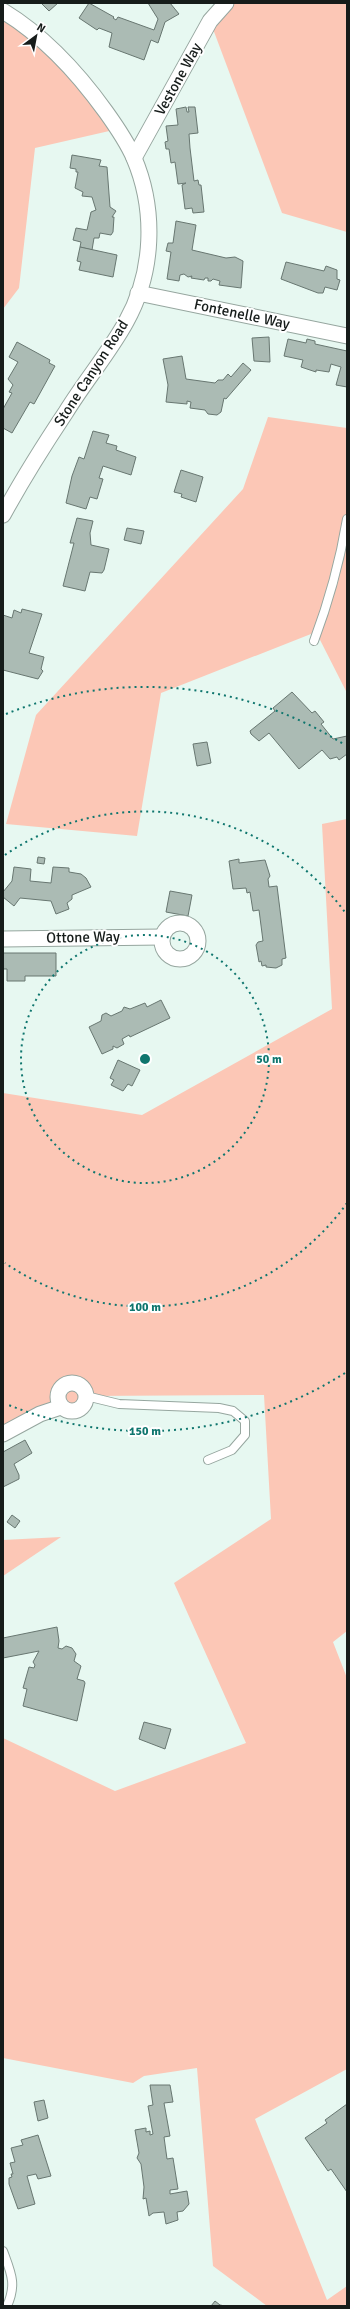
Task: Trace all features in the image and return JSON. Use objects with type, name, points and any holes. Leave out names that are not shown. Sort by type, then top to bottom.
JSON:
[{"type":"street","name":"Vestone Way","points":[[134,158],[210,20],[226,3]]},
{"type":"street","name":"Stone Canyon Road","points":[[3,11],[21,22],[67,64],[114,123],[134,158],[144,188],[150,244],[146,269],[127,320],[114,342],[66,412],[3,515]]},
{"type":"street","name":"Fontenelle Way","points":[[138,292],[347,336]]},
{"type":"street","name":"Ottone Way","points":[[3,939],[162,937]]},
{"type":"street","points":[[77,1383],[84,1390],[86,1396],[84,1404],[77,1410],[70,1411],[61,1407],[57,1398],[58,1393],[64,1384],[77,1383]]},
{"type":"street","points":[[3,1434],[40,1414],[61,1407]]},
{"type":"lane","points":[[314,641],[329,600],[342,552],[347,519]]},
{"type":"lane","points":[[86,1396],[119,1404],[197,1406],[233,1411],[245,1421],[245,1435],[232,1450],[208,1460]]},
{"type":"lane","points":[[3,2251],[10,2269],[14,2292],[7,2306]]},
{"type":"shaded area","points":[[226,3],[347,3],[347,232],[282,213],[210,21]]},
{"type":"shaded area","points":[[3,11],[21,22],[118,129],[35,148],[19,288],[3,309]]},
{"type":"shaded area","points":[[268,417],[347,428],[347,693],[316,632],[161,693],[137,836],[6,824],[36,715],[243,489]]},
{"type":"shaded area","points":[[347,819],[347,1631],[333,1642],[347,1678],[347,2069],[255,2119],[327,2300],[347,2286],[347,2306],[267,2306],[213,2266],[197,2068],[144,2076],[133,2083],[3,2058],[3,1738],[115,1791],[246,1743],[174,1583],[271,1519],[264,1395],[86,1396],[84,1403],[77,1410],[65,1410],[3,1434],[3,1093],[142,1115],[332,1009],[322,824]]},
{"type":"shaded area","points":[[61,1537],[3,1576],[3,1540]]},
{"type":"building","points":[[41,3],[58,3],[49,11]]},
{"type":"building","points":[[89,3],[114,17],[113,18],[116,20],[118,17],[154,30],[158,19],[148,3],[170,3],[179,14],[165,22],[158,43],[151,40],[144,60],[109,47],[112,33],[99,28],[97,30],[79,18]]},
{"type":"building","points":[[186,107],[187,112],[189,112],[188,107],[195,107],[198,133],[189,134],[190,148],[194,181],[198,180],[199,185],[201,185],[204,212],[193,213],[192,208],[185,209],[182,185],[186,183],[178,184],[175,162],[171,163],[169,149],[166,149],[165,142],[168,141],[166,126],[178,125],[176,109]]},
{"type":"building","points":[[72,155],[101,160],[99,166],[107,167],[110,207],[116,211],[112,217],[114,217],[113,232],[111,235],[100,233],[99,238],[94,238],[92,250],[80,247],[81,242],[73,240],[76,228],[87,230],[91,212],[96,210],[92,197],[82,196],[83,192],[75,188],[78,172],[76,172],[76,169],[70,168]]},
{"type":"building","points":[[176,221],[196,225],[192,250],[226,258],[235,257],[243,261],[241,288],[219,285],[220,281],[213,279],[208,281],[208,278],[205,278],[204,280],[191,278],[192,276],[188,277],[184,274],[180,275],[179,281],[167,279],[171,252],[166,251],[168,243],[173,243]]},
{"type":"building","points":[[80,247],[117,255],[113,277],[79,270],[81,262],[77,261]]},
{"type":"building","points":[[286,262],[324,271],[326,266],[337,270],[337,279],[340,280],[337,290],[325,287],[323,293],[318,293],[281,279]]},
{"type":"building","points":[[269,337],[270,362],[254,361],[252,338]]},
{"type":"building","points":[[288,339],[306,343],[307,339],[315,341],[315,344],[347,351],[347,387],[336,385],[341,367],[331,364],[329,372],[316,370],[316,372],[301,367],[303,360],[284,356]]},
{"type":"building","points":[[17,342],[50,360],[49,363],[55,366],[34,404],[30,402],[12,433],[3,428],[3,409],[12,393],[9,392],[13,385],[8,379],[18,362],[9,357]]},
{"type":"building","points":[[182,356],[186,379],[215,383],[218,380],[223,380],[228,374],[231,377],[243,363],[251,370],[226,399],[224,398],[221,412],[217,415],[208,414],[205,410],[190,408],[191,402],[187,401],[187,404],[166,402],[168,385],[163,359]]},
{"type":"building","points":[[93,431],[109,435],[106,443],[117,446],[116,450],[136,457],[131,475],[103,466],[99,478],[103,479],[97,499],[90,497],[86,509],[66,503],[72,476],[79,457],[84,459]]},
{"type":"building","points":[[181,470],[203,477],[196,502],[181,497],[182,494],[174,492]]},
{"type":"building","points":[[77,518],[93,521],[90,533],[91,545],[109,549],[104,570],[102,573],[90,572],[85,591],[63,586],[74,543],[70,543]]},
{"type":"building","points":[[127,528],[144,531],[141,544],[124,540]]},
{"type":"building","points":[[22,609],[42,614],[29,653],[44,657],[41,669],[43,671],[38,679],[3,670],[3,615],[12,618],[14,610],[21,613]]},
{"type":"building","points":[[292,692],[312,713],[315,711],[324,722],[321,724],[333,739],[347,736],[347,754],[339,760],[337,757],[330,759],[322,750],[299,769],[269,733],[259,741],[251,734],[250,731],[275,711],[273,708]]},
{"type":"building","points":[[207,742],[211,763],[197,766],[193,744]]},
{"type":"building","points":[[38,857],[45,858],[44,864],[37,863]]},
{"type":"building","points":[[239,859],[239,863],[265,860],[270,876],[268,879],[269,887],[277,886],[286,958],[282,959],[282,965],[276,968],[266,967],[266,965],[262,966],[261,961],[259,962],[256,945],[258,942],[263,941],[259,910],[253,911],[250,892],[247,893],[246,888],[233,889],[229,861]]},
{"type":"building","points":[[14,867],[31,869],[30,881],[51,883],[53,867],[69,868],[69,872],[81,874],[86,878],[91,887],[72,895],[72,899],[67,903],[69,909],[56,914],[51,901],[20,898],[14,906],[3,897],[3,892],[12,881]]},
{"type":"building","points":[[170,891],[192,895],[188,916],[166,912]]},
{"type":"building","points":[[3,953],[56,953],[56,976],[25,976],[25,981],[7,981],[7,969],[3,969]]},
{"type":"building","points":[[161,1000],[170,1018],[130,1037],[129,1035],[122,1039],[124,1044],[117,1048],[113,1046],[113,1049],[102,1054],[89,1027],[101,1021],[102,1015],[106,1013],[111,1016],[122,1011],[124,1007],[130,1009],[145,1003],[147,1007]]},
{"type":"building","points":[[118,1060],[140,1070],[132,1086],[128,1084],[123,1091],[111,1085],[114,1080],[110,1078]]},
{"type":"building","points":[[25,1440],[32,1453],[14,1464],[19,1475],[19,1479],[3,1487],[3,1452]]},
{"type":"building","points":[[12,1515],[20,1521],[15,1528],[7,1522]]},
{"type":"building","points":[[57,1627],[59,1641],[58,1648],[62,1649],[66,1646],[72,1648],[76,1654],[74,1661],[81,1666],[77,1679],[84,1681],[85,1683],[77,1721],[23,1706],[27,1689],[23,1688],[29,1667],[34,1668],[35,1665],[33,1662],[39,1651],[3,1658],[3,1638]]},
{"type":"building","points":[[144,1722],[171,1729],[165,1749],[139,1739]]},
{"type":"building","points":[[150,2085],[170,2085],[173,2102],[164,2103],[170,2136],[164,2137],[167,2159],[173,2158],[178,2189],[170,2190],[170,2194],[187,2191],[189,2204],[183,2211],[177,2212],[178,2220],[166,2224],[164,2212],[153,2213],[149,2216],[146,2198],[143,2199],[144,2187],[141,2164],[137,2158],[139,2153],[135,2130],[146,2128],[146,2132],[150,2131],[150,2135],[153,2134],[148,2106],[153,2105]]},
{"type":"building","points":[[44,2100],[48,2118],[38,2121],[34,2102]]},
{"type":"building","points":[[347,2104],[347,2192],[331,2169],[328,2171],[305,2138],[327,2123],[325,2120]]},
{"type":"building","points":[[38,2135],[51,2176],[38,2179],[36,2174],[27,2176],[35,2204],[18,2209],[9,2184],[9,2178],[12,2177],[11,2174],[13,2174],[10,2163],[15,2162],[11,2148],[23,2145],[21,2140]]},
{"type":"building","points":[[215,2301],[220,2305],[225,2306],[211,2306]]}]
